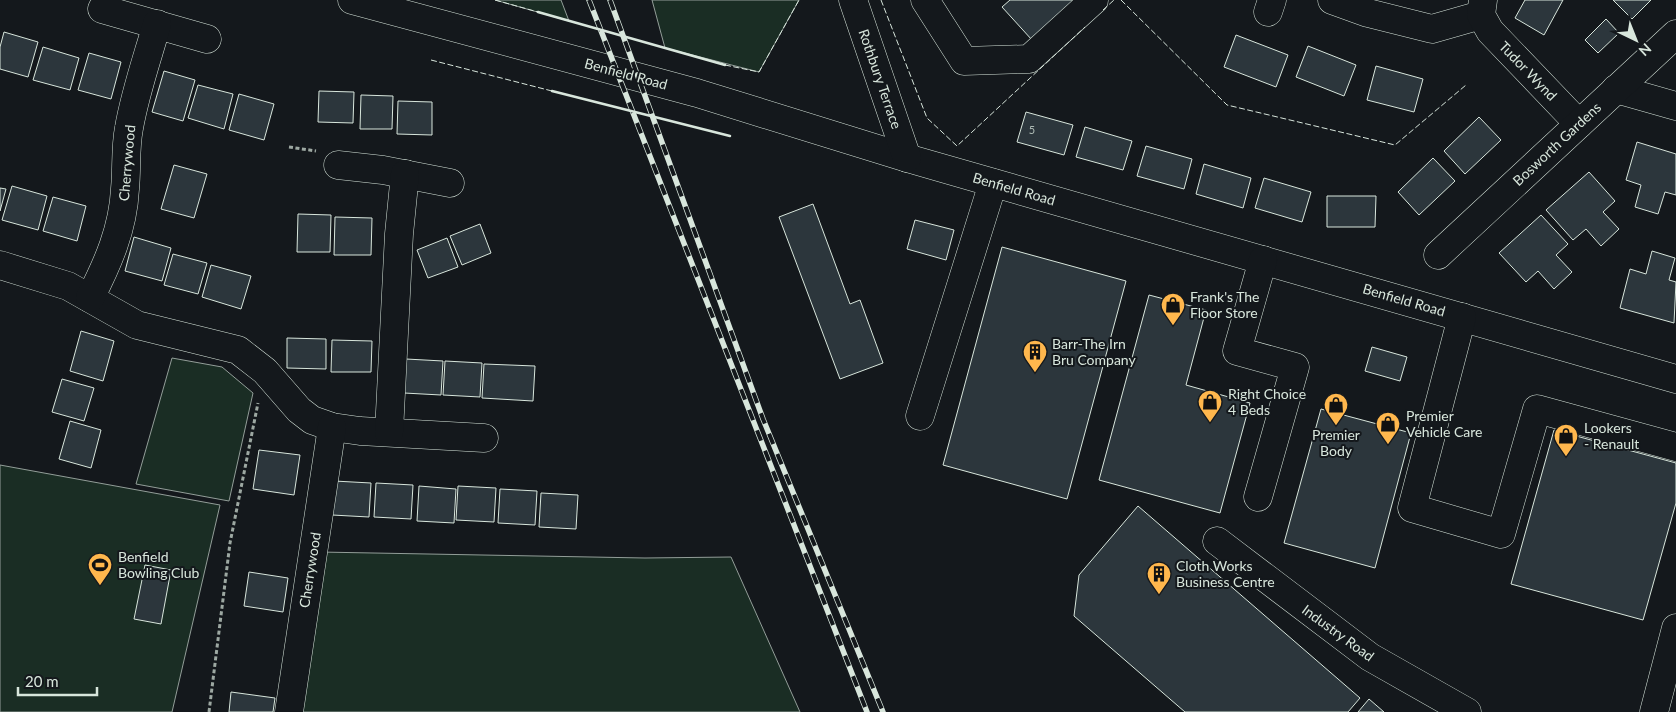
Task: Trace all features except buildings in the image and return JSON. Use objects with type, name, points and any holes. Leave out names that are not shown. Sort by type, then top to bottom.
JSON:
[{"type":"street","name":"Benfield Road","points":[[352,0],[421,9],[907,158],[1676,379]]},
{"type":"street","name":"Rothbury Terrace","points":[[852,0],[907,158]]},
{"type":"street","points":[[925,0],[964,61],[1029,59],[1094,0]]},
{"type":"street","name":"Tudor Wynd","points":[[1332,0],[1368,13],[1432,29],[1482,7],[1490,31],[1579,124]]},
{"type":"street","points":[[102,9],[207,39]]},
{"type":"street","name":"Cherrywood","points":[[90,298],[111,253],[119,228],[125,191],[128,131],[157,24]]},
{"type":"street","name":"Bosworth Gardens","points":[[1438,255],[1676,34]]},
{"type":"street","points":[[1616,89],[1676,106]]},
{"type":"street","points":[[338,165],[406,174],[450,183]]},
{"type":"street","points":[[389,432],[399,234],[406,174]]},
{"type":"street","points":[[920,416],[992,183]]},
{"type":"street","points":[[1258,497],[1295,367],[1238,351],[1263,260]]},
{"type":"street","points":[[0,265],[52,280],[90,298],[137,325],[238,350],[265,370],[300,410],[312,420],[332,427],[484,438]]},
{"type":"street","points":[[1462,317],[1412,508],[1501,534],[1537,409],[1676,447]]},
{"type":"street","name":"Cherrywood","points":[[289,712],[332,427]]},
{"type":"street","name":"Industry Road","points":[[1217,541],[1370,658],[1467,712]]},
{"type":"street","points":[[1654,712],[1676,628]]},
{"type":"path","points":[[209,712],[230,543],[265,370]]},
{"type":"green space","points":[[495,0],[561,0],[569,21]]},
{"type":"green space","points":[[652,0],[799,0],[759,72],[665,48]]},
{"type":"green space","points":[[172,358],[222,367],[253,393],[229,501],[136,484]]},
{"type":"green space","name":"Benfield Bowling Club","points":[[0,465],[220,505],[172,712],[0,712]]},
{"type":"green space","points":[[319,552],[645,558],[731,557],[800,712],[300,712]]},
{"type":"railway","points":[[589,0],[867,712]]},
{"type":"railway","points":[[610,0],[763,419],[883,712]]},
{"type":"fence","points":[[495,0],[538,12]]},
{"type":"fence","points":[[725,65],[759,72],[799,0]]},
{"type":"fence","points":[[881,0],[927,118],[957,146],[1085,27]]},
{"type":"fence","points":[[1103,10],[1114,0]]},
{"type":"fence","points":[[1121,0],[1227,105],[1395,145],[1466,85]]},
{"type":"fence","points":[[431,60],[552,91]]},
{"type":"wall","points":[[538,12],[725,65]]},
{"type":"wall","points":[[552,91],[730,136]]},
{"type":"place","name":"Frank's The Floor Store","points":[[1173,326]]},
{"type":"place","name":"Barr-The Irn Bru Company","points":[[1035,373]]},
{"type":"place","name":"Right Choice 4 Beds","points":[[1210,423]]},
{"type":"place","name":"Premier Body","points":[[1336,426]]},
{"type":"place","name":"Premier Vehicle Care","points":[[1388,445]]},
{"type":"place","name":"Lookers - Renault","points":[[1566,457]]},
{"type":"place","name":"Benfield Bowling Club","points":[[100,586]]},
{"type":"place","name":"Cloth Works Business Centre","points":[[1159,595]]}]
